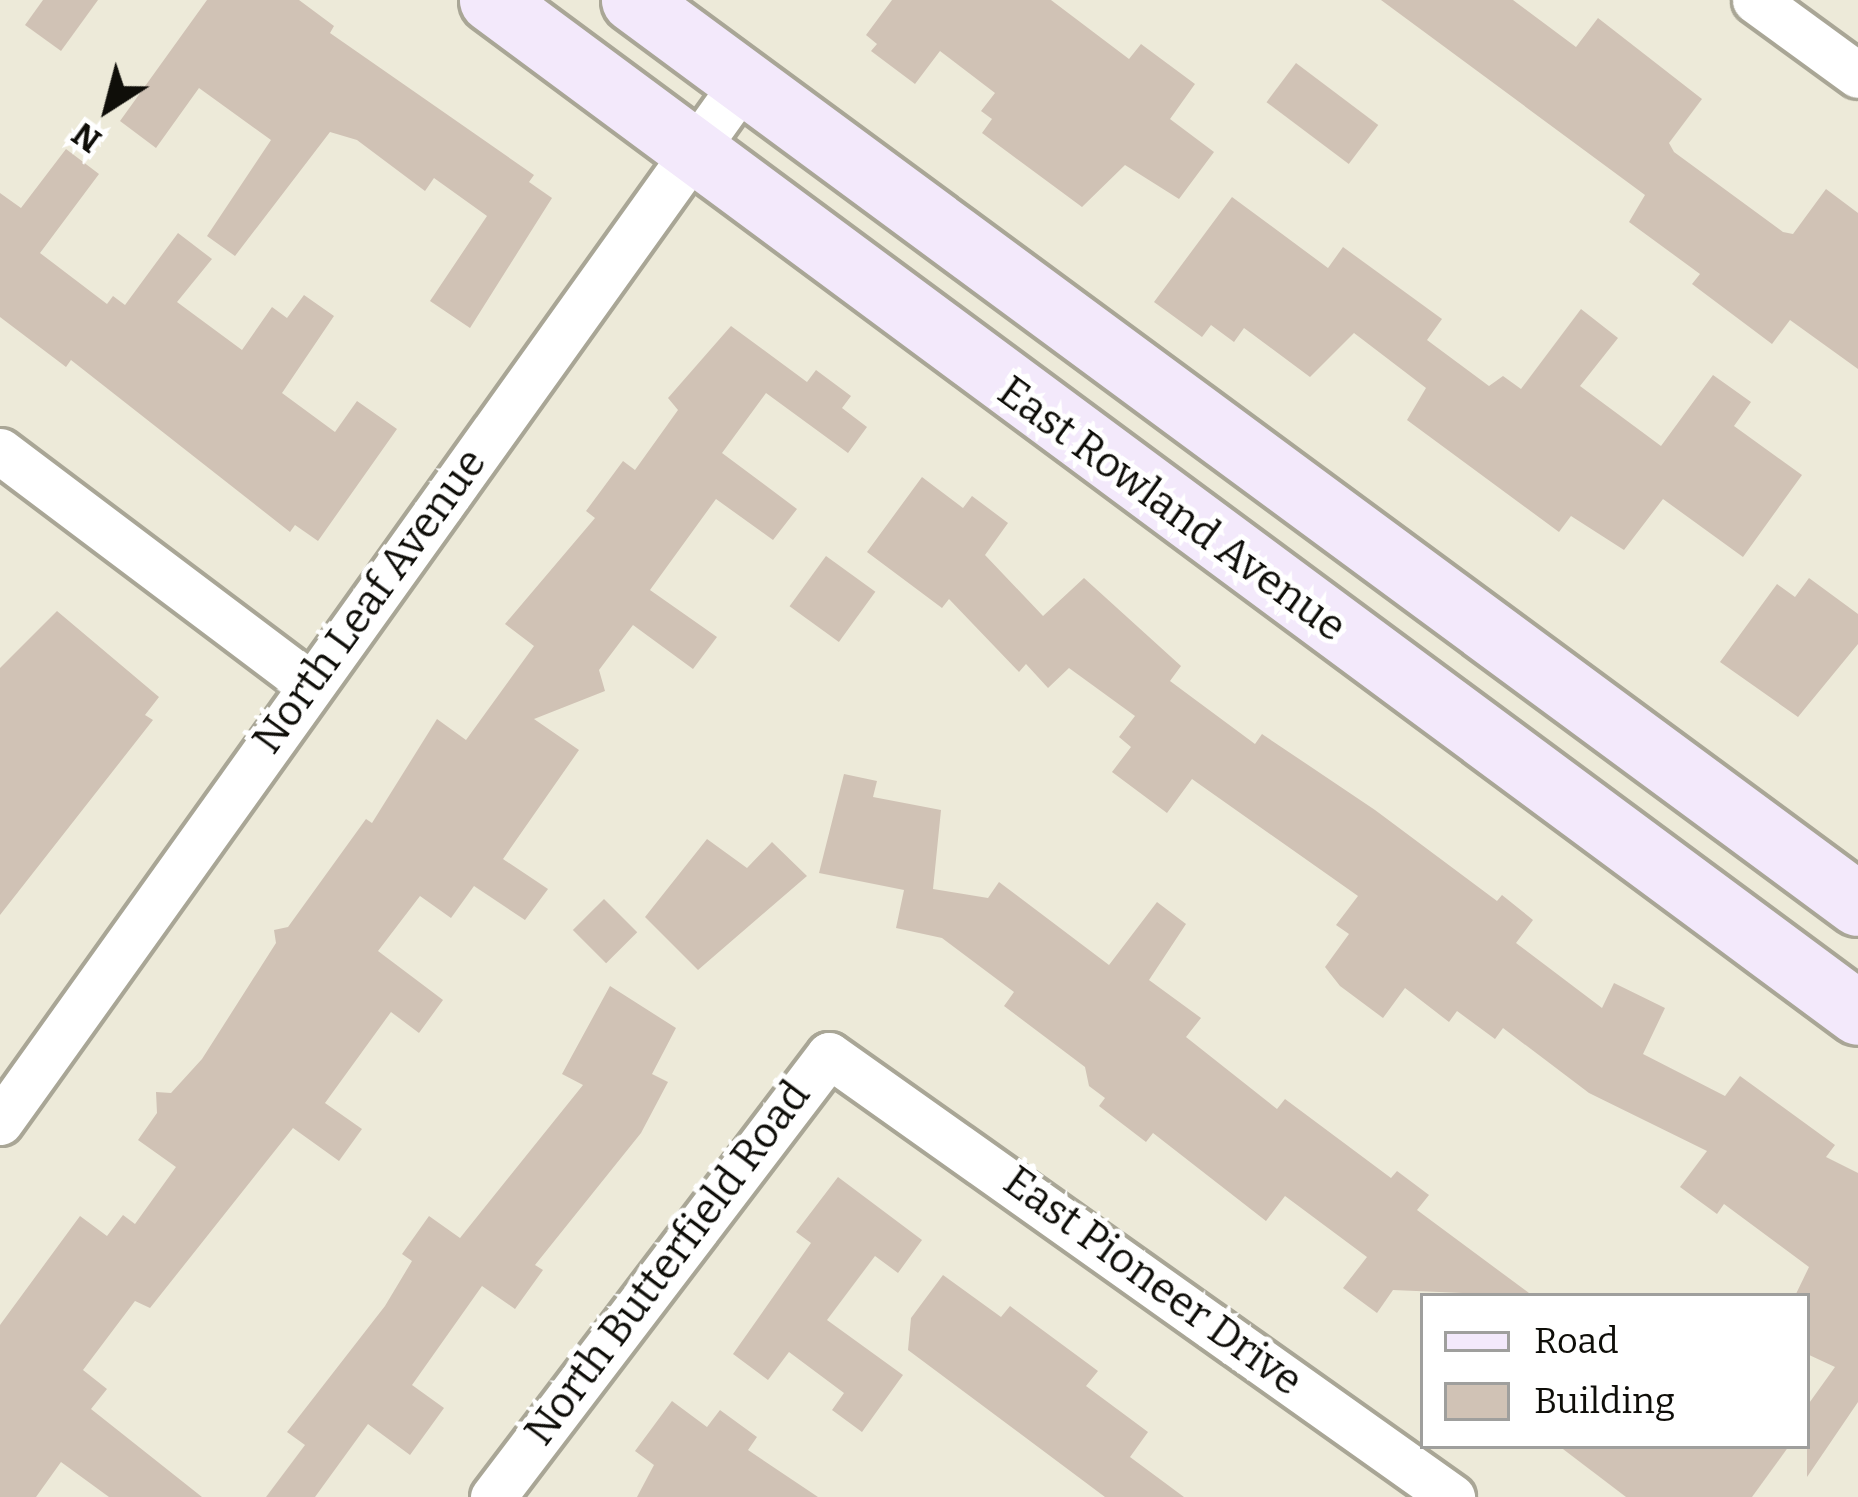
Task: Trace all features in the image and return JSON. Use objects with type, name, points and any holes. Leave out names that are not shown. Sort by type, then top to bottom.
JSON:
[{"type":"street","name":"East Rowland Avenue","points":[[491,0],[690,155],[1858,1013]]},
{"type":"street","name":"East Rowland Avenue","points":[[633,0],[1858,904]]},
{"type":"street","points":[[1755,0],[1858,75]]},
{"type":"street","name":"North Leaf Avenue","points":[[0,1122],[308,683],[742,84]]},
{"type":"street","points":[[0,451],[308,683]]},
{"type":"street","name":"North Butterfield Road","points":[[494,1497],[811,1070],[829,1055],[853,1066]]},
{"type":"street","name":"East Pioneer Drive","points":[[853,1066],[1452,1497]]},
{"type":"building","points":[[43,0],[98,0],[61,51],[25,25]]},
{"type":"building","points":[[207,0],[299,0],[334,26],[330,33],[534,175],[529,182],[552,198],[470,328],[430,301],[487,216],[434,178],[425,191],[357,140],[330,132],[235,256],[207,236],[271,140],[199,88],[156,148],[120,121]]},
{"type":"building","points":[[892,0],[1051,0],[1129,59],[1141,44],[1195,84],[1170,119],[1214,152],[1179,199],[1125,165],[1082,207],[982,133],[992,119],[981,111],[995,93],[940,51],[915,84],[871,51],[877,44],[866,35]]},
{"type":"building","points":[[1381,0],[1513,0],[1576,47],[1598,18],[1702,99],[1669,143],[1674,152],[1783,232],[1793,234],[1826,189],[1858,213],[1858,369],[1790,320],[1772,344],[1692,284],[1700,274],[1629,222],[1645,195]]},
{"type":"building","points":[[1296,63],[1378,125],[1349,164],[1267,102]]},
{"type":"building","points":[[66,149],[99,174],[40,253],[107,304],[113,296],[125,305],[178,233],[212,259],[177,302],[242,350],[272,307],[287,318],[304,295],[334,316],[282,393],[335,432],[357,401],[397,429],[318,541],[295,525],[290,532],[71,360],[66,367],[0,317],[0,193],[21,208]]},
{"type":"building","points":[[1232,197],[1328,268],[1343,247],[1442,319],[1427,340],[1489,386],[1503,376],[1521,389],[1581,309],[1618,338],[1580,386],[1661,446],[1713,375],[1751,402],[1734,426],[1802,475],[1743,557],[1663,499],[1624,550],[1571,516],[1559,532],[1407,420],[1426,388],[1354,333],[1310,377],[1244,328],[1234,342],[1211,325],[1202,337],[1154,302]]},
{"type":"building","points":[[731,326],[807,382],[816,370],[851,396],[842,408],[867,427],[848,453],[766,393],[722,453],[797,509],[773,540],[716,499],[650,590],[717,637],[693,669],[633,625],[599,670],[605,691],[534,719],[579,750],[503,859],[548,889],[525,920],[474,886],[451,918],[420,896],[378,951],[443,1000],[419,1033],[391,1012],[325,1103],[362,1129],[339,1161],[293,1128],[150,1308],[135,1301],[83,1370],[107,1389],[91,1409],[202,1497],[109,1497],[61,1462],[36,1497],[0,1497],[0,1325],[80,1216],[107,1236],[123,1215],[135,1224],[176,1167],[138,1140],[157,1113],[156,1092],[171,1093],[202,1059],[276,943],[274,930],[288,927],[366,819],[372,823],[437,719],[466,740],[534,646],[505,624],[595,518],[586,511],[623,461],[635,470],[678,410],[668,398]]},
{"type":"building","points":[[922,477],[963,508],[972,496],[1008,523],[985,555],[1043,616],[1084,578],[1181,666],[1170,681],[1255,744],[1262,734],[1375,810],[1497,901],[1502,895],[1533,920],[1516,943],[1602,1008],[1614,983],[1665,1008],[1643,1054],[1725,1096],[1740,1076],[1835,1145],[1826,1157],[1858,1173],[1858,1402],[1807,1477],[1810,1402],[1835,1367],[1810,1355],[1810,1293],[1796,1293],[1809,1267],[1724,1204],[1717,1214],[1680,1187],[1707,1151],[1589,1093],[1503,1028],[1495,1039],[1457,1011],[1449,1022],[1405,988],[1383,1018],[1340,986],[1325,967],[1349,934],[1336,925],[1358,896],[1192,779],[1167,813],[1112,772],[1131,747],[1119,737],[1135,716],[1069,668],[1048,688],[1026,664],[1019,672],[949,599],[942,608],[867,552]]},
{"type":"building","points":[[826,556],[875,592],[839,642],[790,606]]},
{"type":"building","points":[[1809,578],[1858,614],[1858,644],[1798,717],[1720,662],[1777,584],[1795,597]]},
{"type":"building","points":[[57,611],[159,697],[145,715],[153,720],[0,915],[0,668]]},
{"type":"building","points":[[844,774],[877,781],[873,797],[941,810],[933,889],[988,898],[999,882],[1109,965],[1157,902],[1186,924],[1149,980],[1201,1018],[1186,1037],[1277,1109],[1285,1099],[1391,1178],[1397,1171],[1429,1195],[1417,1210],[1529,1293],[1393,1290],[1377,1313],[1343,1288],[1367,1257],[1285,1196],[1266,1221],[1153,1133],[1146,1142],[1099,1106],[1105,1098],[1089,1086],[1085,1067],[1004,1006],[1014,992],[942,938],[896,928],[904,890],[819,873]]},
{"type":"building","points":[[707,839],[747,868],[772,842],[807,876],[698,970],[645,917]]},
{"type":"building","points":[[604,899],[637,932],[606,963],[573,930]]},
{"type":"building","points":[[610,986],[676,1028],[652,1074],[668,1082],[641,1133],[535,1265],[543,1270],[515,1309],[482,1286],[412,1385],[444,1408],[410,1455],[368,1424],[315,1497],[266,1497],[305,1445],[287,1432],[385,1306],[412,1261],[402,1254],[429,1216],[460,1238],[583,1085],[562,1074]]},
{"type":"building","points":[[838,1177],[922,1240],[898,1273],[875,1256],[827,1320],[903,1375],[862,1432],[832,1410],[844,1393],[789,1352],[768,1380],[733,1354],[811,1243],[796,1232]]},
{"type":"building","points":[[943,1275],[1001,1317],[1010,1306],[1098,1371],[1086,1386],[1148,1432],[1130,1457],[1184,1497],[1105,1497],[908,1350],[911,1318]]},
{"type":"building","points":[[672,1401],[707,1427],[720,1410],[757,1437],[748,1450],[818,1497],[637,1497],[654,1465],[635,1451]]},
{"type":"building","points":[[1563,1449],[1787,1449],[1752,1497],[1626,1497]]}]
